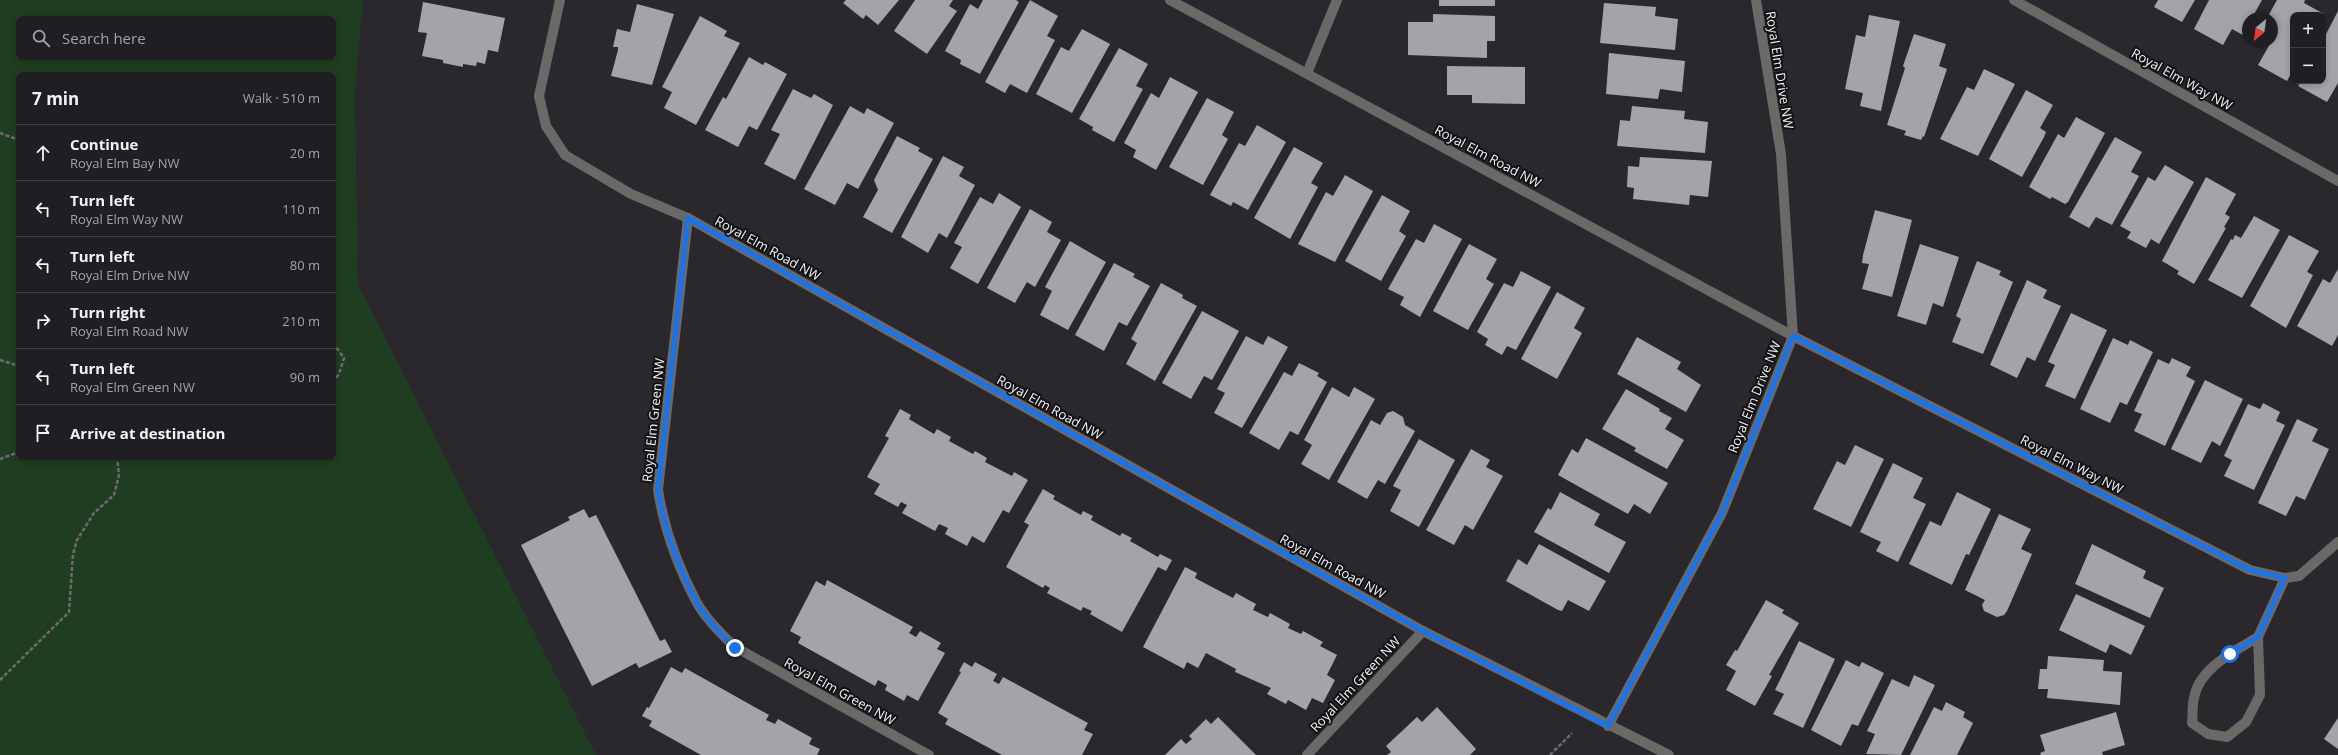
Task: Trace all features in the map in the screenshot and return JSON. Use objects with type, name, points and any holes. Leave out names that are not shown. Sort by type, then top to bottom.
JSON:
[{"type":"street","name":"Royal Elm Road NW","points":[[560,0],[539,96],[546,126],[565,155],[631,194],[688,218],[1423,631],[1608,726],[1669,755]]},
{"type":"street","name":"Royal Elm Road NW","points":[[1170,0],[1793,336]]},
{"type":"street","points":[[1307,73],[1337,0]]},
{"type":"street","name":"Royal Elm Drive NW","points":[[1608,726],[1722,513],[1793,336],[1781,154],[1756,0]]},
{"type":"street","name":"Royal Elm Way NW","points":[[2014,0],[2338,181]]},
{"type":"street","name":"Royal Elm Green NW","points":[[688,218],[658,490],[666,531],[698,603],[713,625],[735,648],[929,755]]},
{"type":"street","name":"Royal Elm Way NW","points":[[1793,336],[2250,570],[2285,578]]},
{"type":"street","points":[[2258,637],[2230,654],[2205,674],[2194,696],[2192,723],[2208,734],[2227,737],[2246,722],[2260,695],[2258,637],[2285,578],[2299,576],[2338,542]]},
{"type":"street","name":"Royal Elm Green NW","points":[[1307,755],[1423,631]]},
{"type":"path","points":[[0,133],[16,139]]},
{"type":"path","points":[[336,346],[344,358],[340,374],[336,379]]},
{"type":"path","points":[[0,360],[16,365]]},
{"type":"path","points":[[0,459],[16,453]]},
{"type":"path","points":[[0,680],[69,612],[73,554],[77,540],[94,513],[114,494],[118,475],[117,460]]},
{"type":"path","points":[[1550,755],[1563,741]]},
{"type":"green space","points":[[0,0],[363,0],[355,90],[358,284],[596,755],[0,755]]},
{"type":"building","points":[[846,0],[899,0],[878,25],[866,15],[863,19],[843,3]]},
{"type":"building","points":[[915,0],[953,0],[949,6],[957,11],[927,54],[894,31]]},
{"type":"building","points":[[983,0],[1016,0],[1019,2],[980,74],[960,64],[961,60],[945,51],[970,4],[978,9]]},
{"type":"building","points":[[1030,0],[1058,16],[1047,36],[1055,40],[1027,93],[1010,84],[1005,93],[985,82]]},
{"type":"building","points":[[1439,0],[1495,0],[1495,6],[1439,6]]},
{"type":"building","points":[[2158,0],[2195,0],[2182,22],[2154,7]]},
{"type":"building","points":[[2209,0],[2262,0],[2255,12],[2242,12],[2242,34],[2232,29],[2223,45],[2194,29]]},
{"type":"building","points":[[2277,0],[2305,0],[2304,3],[2320,12],[2290,12],[2290,76],[2287,81],[2258,65],[2268,48],[2278,48],[2278,12],[2270,12]]},
{"type":"building","points":[[423,2],[505,18],[498,52],[488,50],[485,64],[477,62],[476,66],[463,64],[463,67],[443,63],[443,60],[422,56],[427,33],[418,32]]},
{"type":"building","points":[[1604,3],[1656,7],[1655,16],[1678,19],[1675,50],[1600,43]]},
{"type":"building","points":[[637,4],[674,14],[652,85],[611,76],[618,50],[618,47],[613,47],[617,29],[630,32]]},
{"type":"building","points":[[2338,11],[2338,83],[2327,102],[2298,86],[2299,84],[2326,84],[2326,34]]},
{"type":"building","points":[[1433,14],[1495,16],[1495,41],[1487,41],[1487,58],[1408,55],[1408,22],[1433,22]]},
{"type":"building","points":[[1869,15],[1900,21],[1881,111],[1860,106],[1863,93],[1845,89],[1856,35],[1865,37]]},
{"type":"building","points":[[700,16],[727,31],[724,36],[740,43],[696,125],[664,108],[672,92],[662,87]]},
{"type":"building","points":[[1082,29],[1110,44],[1072,113],[1036,94],[1061,47],[1069,51]]},
{"type":"building","points":[[1914,34],[1946,44],[1939,66],[1947,69],[1924,137],[1923,136],[1921,140],[1904,135],[1906,131],[1887,125],[1905,68],[1903,66]]},
{"type":"building","points":[[1119,48],[1148,64],[1136,86],[1143,89],[1114,142],[1092,130],[1093,127],[1079,119]]},
{"type":"building","points":[[1609,53],[1685,61],[1682,92],[1660,89],[1658,99],[1606,94]]},
{"type":"building","points":[[749,57],[763,65],[765,62],[787,74],[757,130],[749,126],[738,147],[705,130],[723,97],[726,99]]},
{"type":"building","points":[[1447,66],[1525,67],[1525,104],[1472,103],[1472,95],[1447,95]]},
{"type":"building","points":[[1984,69],[2015,84],[1978,156],[1940,139],[1967,87],[1974,90]]},
{"type":"building","points":[[1170,77],[1198,92],[1156,170],[1133,157],[1136,150],[1124,143],[1151,93],[1159,98]]},
{"type":"building","points":[[793,89],[811,98],[814,94],[833,105],[795,180],[764,164],[780,134],[771,130]]},
{"type":"building","points":[[2026,90],[2053,105],[2040,128],[2046,132],[2044,137],[2022,177],[1989,159]]},
{"type":"building","points":[[1207,98],[1234,112],[1222,135],[1228,139],[1203,185],[1169,167]]},
{"type":"building","points":[[850,106],[864,114],[867,108],[894,123],[858,189],[847,183],[835,205],[804,189]]},
{"type":"building","points":[[1632,106],[1685,111],[1684,119],[1708,122],[1705,153],[1617,146],[1620,120],[1630,121]]},
{"type":"building","points":[[2076,117],[2105,133],[2068,202],[2065,204],[2052,197],[2050,199],[2029,187],[2058,134],[2064,138]]},
{"type":"building","points":[[1257,125],[1286,142],[1248,210],[1233,202],[1231,206],[1210,195],[1239,143],[1245,146]]},
{"type":"building","points":[[897,136],[920,148],[918,151],[933,159],[892,233],[863,217],[878,190],[874,180]]},
{"type":"building","points":[[2115,137],[2142,152],[2131,172],[2139,176],[2112,225],[2096,217],[2089,228],[2069,217]]},
{"type":"building","points":[[1294,147],[1323,163],[1311,183],[1318,187],[1290,239],[1254,218]]},
{"type":"building","points":[[943,156],[964,167],[959,176],[975,185],[947,238],[939,233],[928,253],[901,237]]},
{"type":"building","points":[[1640,157],[1712,161],[1708,197],[1690,195],[1689,205],[1633,199],[1634,188],[1627,187],[1628,166],[1639,167]]},
{"type":"building","points":[[2165,165],[2194,182],[2159,244],[2151,239],[2146,248],[2127,238],[2131,232],[2120,226],[2148,177],[2155,181]]},
{"type":"building","points":[[1345,175],[1373,191],[1335,262],[1298,244],[1326,192],[1333,196]]},
{"type":"building","points":[[2206,177],[2236,194],[2225,214],[2230,217],[2224,227],[2226,228],[2194,284],[2177,274],[2179,271],[2162,261]]},
{"type":"building","points":[[999,193],[1021,207],[978,284],[950,268],[962,247],[954,243],[980,197],[993,204]]},
{"type":"building","points":[[1382,195],[1410,211],[1399,231],[1406,236],[1381,281],[1345,261]]},
{"type":"building","points":[[1030,209],[1052,222],[1047,232],[1061,240],[1035,287],[1027,282],[1015,303],[987,288]]},
{"type":"building","points":[[1875,210],[1912,220],[1892,297],[1862,289],[1869,264],[1862,263],[1863,255]]},
{"type":"building","points":[[2254,216],[2280,230],[2242,298],[2208,280],[2231,239],[2233,240],[2235,235],[2241,238]]},
{"type":"building","points":[[1434,224],[1462,239],[1420,317],[1400,305],[1404,297],[1388,289],[1416,239],[1424,243]]},
{"type":"building","points":[[2289,235],[2319,251],[2307,272],[2313,275],[2286,328],[2250,306]]},
{"type":"building","points":[[1070,241],[1106,262],[1068,330],[1040,315],[1052,291],[1045,287]]},
{"type":"building","points":[[1469,244],[1497,259],[1486,279],[1494,284],[1468,330],[1433,311]]},
{"type":"building","points":[[1920,244],[1959,257],[1943,307],[1933,303],[1926,325],[1897,316]]},
{"type":"building","points":[[1977,261],[2001,271],[1999,275],[2013,282],[1983,354],[1952,342],[1961,319],[1956,316]]},
{"type":"building","points":[[1114,263],[1135,274],[1133,277],[1150,286],[1127,326],[1119,322],[1104,351],[1075,335]]},
{"type":"building","points":[[2338,269],[2338,335],[2332,346],[2297,326],[2323,279],[2330,283]]},
{"type":"building","points":[[1521,271],[1551,287],[1516,350],[1507,346],[1502,355],[1485,345],[1488,339],[1477,332],[1504,283],[1513,287]]},
{"type":"building","points":[[2027,280],[2047,290],[2043,298],[2061,306],[2035,361],[2027,357],[2017,378],[1990,365]]},
{"type":"building","points":[[1161,283],[1183,295],[1182,298],[1197,306],[1155,381],[1126,364],[1137,343],[1131,339]]},
{"type":"building","points":[[1557,292],[1585,308],[1574,328],[1582,333],[1557,379],[1521,359]]},
{"type":"building","points":[[1202,311],[1239,331],[1212,380],[1204,376],[1191,399],[1162,383]]},
{"type":"building","points":[[2071,313],[2107,330],[2075,399],[2045,386],[2055,365],[2048,362]]},
{"type":"building","points":[[1246,336],[1263,345],[1268,336],[1288,347],[1242,428],[1214,413],[1225,393],[1217,389]]},
{"type":"building","points":[[1637,337],[1681,362],[1677,369],[1701,385],[1686,412],[1617,374]]},
{"type":"building","points":[[2113,338],[2128,345],[2130,340],[2153,352],[2127,405],[2120,402],[2110,423],[2080,409]]},
{"type":"building","points":[[2172,358],[2191,367],[2186,376],[2195,381],[2165,446],[2134,431],[2142,414],[2134,411],[2158,359],[2169,364]]},
{"type":"building","points":[[1299,363],[1319,373],[1317,376],[1327,382],[1298,435],[1290,431],[1279,450],[1249,433],[1284,372],[1292,376]]},
{"type":"building","points":[[2205,380],[2243,399],[2220,446],[2212,441],[2201,463],[2171,449]]},
{"type":"building","points":[[1332,387],[1349,397],[1354,387],[1375,399],[1329,480],[1301,464],[1312,445],[1304,440]]},
{"type":"building","points":[[1626,389],[1660,409],[1659,411],[1672,418],[1665,429],[1684,440],[1667,469],[1634,451],[1636,448],[1602,429]]},
{"type":"building","points":[[2263,403],[2280,412],[2276,421],[2285,425],[2254,490],[2224,476],[2232,460],[2224,456],[2248,404],[2260,409]]},
{"type":"building","points":[[900,409],[911,415],[909,419],[934,434],[937,429],[951,437],[949,441],[973,454],[975,451],[987,458],[985,462],[1012,476],[1014,472],[1028,480],[1009,513],[1003,510],[984,543],[972,536],[967,546],[945,534],[948,528],[939,524],[935,531],[902,513],[907,505],[901,502],[898,507],[874,494],[880,484],[867,477],[889,438],[885,436]]},
{"type":"building","points":[[1393,411],[1403,417],[1405,425],[1415,431],[1385,484],[1378,480],[1367,499],[1337,482],[1371,420],[1380,425],[1387,413]]},
{"type":"building","points":[[2297,419],[2318,429],[2312,441],[2329,449],[2305,500],[2296,496],[2286,516],[2258,503]]},
{"type":"building","points":[[1586,438],[1668,483],[1650,514],[1634,504],[1628,514],[1558,475],[1572,449],[1578,453]]},
{"type":"building","points":[[1419,439],[1455,460],[1419,527],[1390,511],[1401,490],[1393,486]]},
{"type":"building","points":[[1855,445],[1884,459],[1851,527],[1813,509],[1837,461],[1845,465]]},
{"type":"building","points":[[1471,449],[1490,460],[1486,467],[1503,476],[1473,530],[1465,525],[1454,545],[1426,530]]},
{"type":"building","points":[[1893,463],[1923,478],[1913,498],[1926,504],[1898,562],[1876,551],[1881,542],[1860,532]]},
{"type":"building","points":[[1043,489],[1055,496],[1053,499],[1081,515],[1083,511],[1093,516],[1091,520],[1120,536],[1122,533],[1132,538],[1130,541],[1158,557],[1160,554],[1172,560],[1166,571],[1158,567],[1122,632],[1090,614],[1092,611],[1083,607],[1081,611],[1047,593],[1050,588],[1045,585],[1043,588],[1006,567],[1029,525],[1024,522]]},
{"type":"building","points":[[1560,492],[1600,514],[1594,525],[1626,542],[1609,573],[1534,532],[1548,508],[1551,510]]},
{"type":"building","points":[[1957,492],[1991,509],[1969,555],[1966,554],[1952,585],[1909,564],[1930,521],[1941,526]]},
{"type":"building","points":[[584,509],[589,518],[596,515],[660,641],[665,639],[672,652],[639,668],[636,663],[592,686],[521,545],[570,520],[568,517]]},
{"type":"building","points":[[1999,514],[2031,529],[2021,549],[2032,554],[2007,611],[2004,615],[1997,617],[1984,611],[1982,605],[1985,600],[1965,590]]},
{"type":"building","points":[[1539,544],[1606,581],[1589,611],[1568,600],[1562,611],[1558,610],[1506,581],[1518,559],[1527,565]]},
{"type":"building","points":[[2092,544],[2146,571],[2143,578],[2164,588],[2150,618],[2075,584]]},
{"type":"building","points":[[1185,567],[1197,573],[1195,578],[1233,598],[1236,593],[1256,604],[1253,610],[1268,617],[1270,613],[1290,624],[1288,628],[1301,634],[1303,631],[1323,642],[1320,646],[1337,655],[1327,675],[1335,680],[1323,703],[1312,698],[1306,710],[1288,700],[1286,704],[1267,694],[1271,688],[1235,672],[1236,669],[1206,653],[1198,668],[1187,662],[1184,669],[1143,647]]},
{"type":"building","points":[[827,580],[913,627],[909,633],[916,637],[920,631],[941,643],[937,649],[945,653],[918,701],[907,695],[904,701],[885,690],[887,685],[878,680],[875,686],[798,643],[801,637],[790,631],[816,581],[825,586]]},
{"type":"building","points":[[2076,594],[2145,626],[2131,655],[2110,644],[2106,653],[2059,630]]},
{"type":"building","points":[[1766,600],[1784,610],[1782,613],[1799,623],[1769,675],[1772,676],[1755,706],[1726,690],[1736,671],[1726,665],[1735,650],[1737,651]]},
{"type":"building","points":[[1799,641],[1835,659],[1803,728],[1773,714],[1784,694],[1775,690]]},
{"type":"building","points":[[2048,656],[2104,660],[2103,671],[2122,672],[2120,705],[2047,698],[2048,689],[2038,689],[2040,669],[2047,669]]},
{"type":"building","points":[[1846,660],[1859,667],[1862,662],[1884,673],[1858,726],[1852,724],[1841,746],[1811,730]]},
{"type":"building","points":[[964,662],[972,667],[975,662],[997,674],[993,681],[999,684],[1003,677],[1088,723],[1084,730],[1093,734],[1082,755],[1002,755],[945,724],[948,719],[938,713],[961,672],[959,671]]},
{"type":"building","points":[[671,667],[682,673],[685,668],[769,715],[766,720],[775,724],[778,719],[812,738],[809,744],[820,749],[817,755],[701,755],[649,726],[652,721],[642,716],[647,707],[649,708]]},
{"type":"building","points":[[1914,675],[1935,685],[1901,755],[1866,754],[1875,734],[1867,731],[1892,679],[1909,687]]},
{"type":"building","points":[[1946,702],[1965,712],[1963,717],[1973,723],[1957,755],[1910,755],[1934,707],[1942,711]]},
{"type":"building","points":[[1437,707],[1476,749],[1470,755],[1387,755],[1391,752],[1386,746],[1417,717],[1422,722]]},
{"type":"building","points":[[2116,712],[2125,745],[2102,752],[2103,755],[2041,755],[2040,753],[2045,751],[2040,735]]},
{"type":"building","points":[[1218,717],[1256,755],[1165,755],[1181,739],[1186,744],[1192,739],[1189,736],[1206,719],[1211,724]]},
{"type":"building","points":[[2338,718],[2338,749],[2324,739]]},
{"type":"route","points":[[735,648],[713,625],[698,603],[666,531],[658,490],[688,218],[1423,631],[1608,726],[1722,513],[1793,336],[2250,570],[2285,578],[2258,637],[2230,654]]}]
